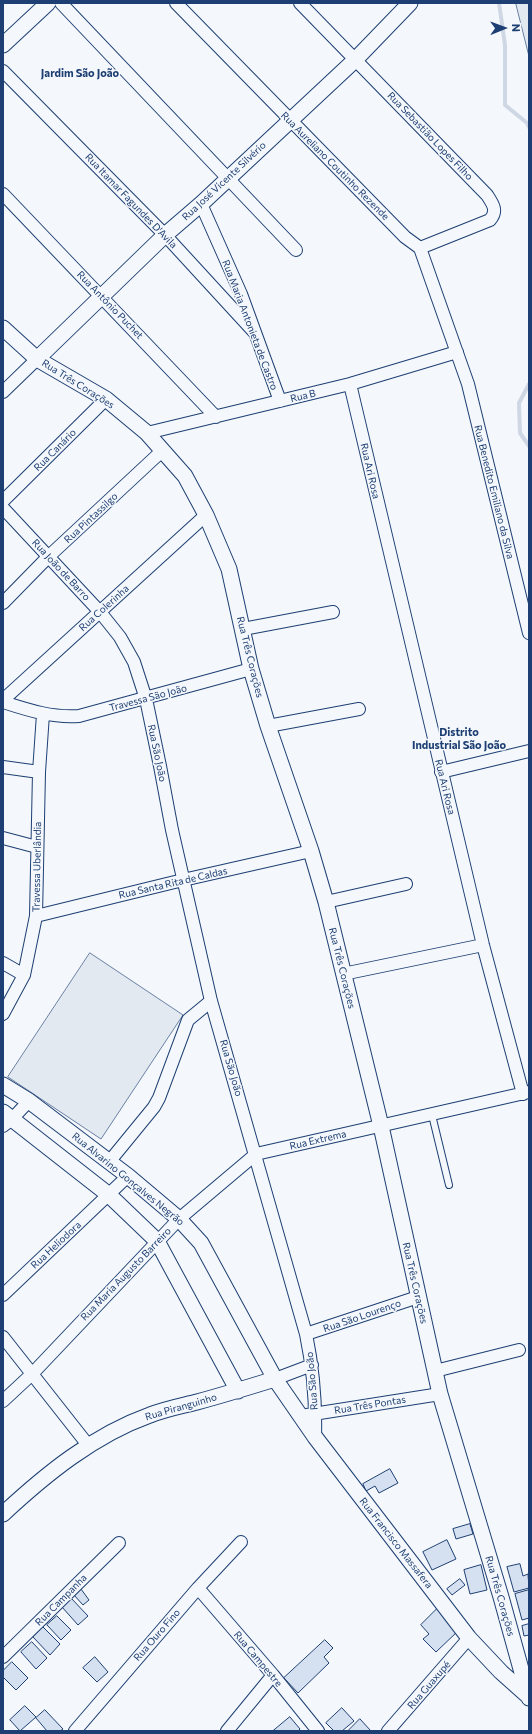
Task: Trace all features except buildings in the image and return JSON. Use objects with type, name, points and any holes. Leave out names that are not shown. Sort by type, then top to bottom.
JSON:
[{"type":"street","points":[[3,45],[48,3]]},
{"type":"street","points":[[61,3],[296,250]]},
{"type":"street","name":"Rua Aureliano Coutinho Rezende","points":[[176,3],[405,237],[420,248]]},
{"type":"street","name":"Rua Sebastião Lopes Filho","points":[[300,3],[487,195],[495,210],[494,215],[490,220],[420,248]]},
{"type":"street","name":"Rua José Vicente Silvério","points":[[37,358],[165,235],[201,204],[289,120],[355,60],[410,3]]},
{"type":"street","name":"Rua Itamar Fagundes D'Avila","points":[[3,71],[165,235],[255,333]]},
{"type":"street","name":"Rua Antônio Puchet","points":[[3,194],[216,417]]},
{"type":"street","name":"Rua Maria Antonieta de Castro","points":[[201,204],[241,294],[280,401]]},
{"type":"street","points":[[420,248],[457,352]]},
{"type":"street","name":"Rua Três Corações","points":[[3,328],[37,358],[106,399],[147,433],[163,450],[184,476],[206,515],[229,569],[251,669],[268,726],[311,851],[326,902],[381,1126],[440,1394],[499,1589],[529,1698]]},
{"type":"street","name":"Rua B","points":[[147,433],[350,384],[457,352]]},
{"type":"street","name":"Rua Benedito Emiliano da Silva","points":[[457,352],[468,384],[529,633]]},
{"type":"street","points":[[3,392],[37,358]]},
{"type":"street","name":"Rua Ari Rosa","points":[[350,384],[483,945],[526,1093]]},
{"type":"street","name":"Rua Canário","points":[[3,501],[106,399]]},
{"type":"street","name":"Rua Pintassilgo","points":[[3,603],[48,557],[163,450]]},
{"type":"street","name":"Rua João de Barro","points":[[3,508],[100,612],[128,649],[134,662],[146,699]]},
{"type":"street","name":"Rua Colerinha","points":[[3,701],[206,515]]},
{"type":"street","points":[[243,629],[333,612]]},
{"type":"street","name":"Travessa São João","points":[[3,701],[43,714],[65,717],[79,716],[146,699],[251,669]]},
{"type":"street","name":"Rua São João","points":[[146,699],[183,880],[211,1001],[256,1154],[306,1334],[312,1364],[315,1414],[314,1437]]},
{"type":"street","points":[[268,726],[360,709]]},
{"type":"street","name":"Travessa Uberlândia","points":[[3,1014],[24,975],[36,916],[39,772],[43,714]]},
{"type":"street","points":[[441,772],[529,751]]},
{"type":"street","points":[[3,767],[39,772]]},
{"type":"street","points":[[3,838],[38,847]]},
{"type":"street","name":"Rua Santa Rita de Caldas","points":[[36,916],[183,880],[311,851]]},
{"type":"street","points":[[326,902],[406,884]]},
{"type":"street","points":[[343,974],[483,945]]},
{"type":"street","points":[[3,963],[24,975]]},
{"type":"street","points":[[109,1162],[154,1107],[159,1098],[188,1020],[211,1001]]},
{"type":"street","name":"Rua Alvarino Gonçalves Negrão","points":[[3,1085],[29,1101],[128,1176],[180,1219],[201,1243],[275,1379]]},
{"type":"street","name":"Rua Extrema","points":[[256,1154],[526,1093]]},
{"type":"street","points":[[29,1101],[6,1119],[109,1195],[157,1241],[238,1391]]},
{"type":"street","name":"Rua Maria Augusto Barreiro","points":[[3,1401],[32,1374],[157,1241],[180,1219],[256,1154]]},
{"type":"street","name":"Rua Heliodora","points":[[3,1295],[128,1176]]},
{"type":"street","name":"Rua São Lourenço","points":[[306,1334],[418,1297]]},
{"type":"street","points":[[3,1337],[88,1445]]},
{"type":"street","points":[[435,1371],[519,1350]]},
{"type":"street","name":"Rua Piranguinho","points":[[3,1514],[28,1491],[88,1445],[117,1429],[150,1414],[238,1391],[275,1379],[312,1364]]},
{"type":"street","name":"Rua Francisco Massafera","points":[[275,1379],[314,1437],[469,1638],[501,1672],[529,1698]]},
{"type":"street","name":"Rua Três Pontas","points":[[300,1416],[440,1394]]},
{"type":"street","name":"Rua Ouro Fino","points":[[75,1731],[198,1588],[241,1542]]},
{"type":"street","name":"Rua Campanha","points":[[3,1657],[119,1543]]},
{"type":"street","name":"Rua Campestre","points":[[198,1588],[273,1675],[318,1731]]},
{"type":"street","name":"Rua Guaxupé","points":[[388,1731],[469,1638]]},
{"type":"street","points":[[227,1731],[273,1675]]},
{"type":"lane","points":[[432,1114],[449,1185]]},
{"type":"shaded area","points":[[516,3],[529,3],[529,56]]},
{"type":"shaded area","points":[[90,953],[183,1015],[101,1139],[8,1077]]},
{"type":"waterway","points":[[499,3],[505,45],[505,105],[527,123],[529,127]]},
{"type":"waterway","points":[[529,384],[519,403],[520,433],[529,446]]},
{"type":"district","name":"Jardim São João","points":[[80,73]]},
{"type":"district","name":"Distrito Industrial São João","points":[[459,738]]}]
